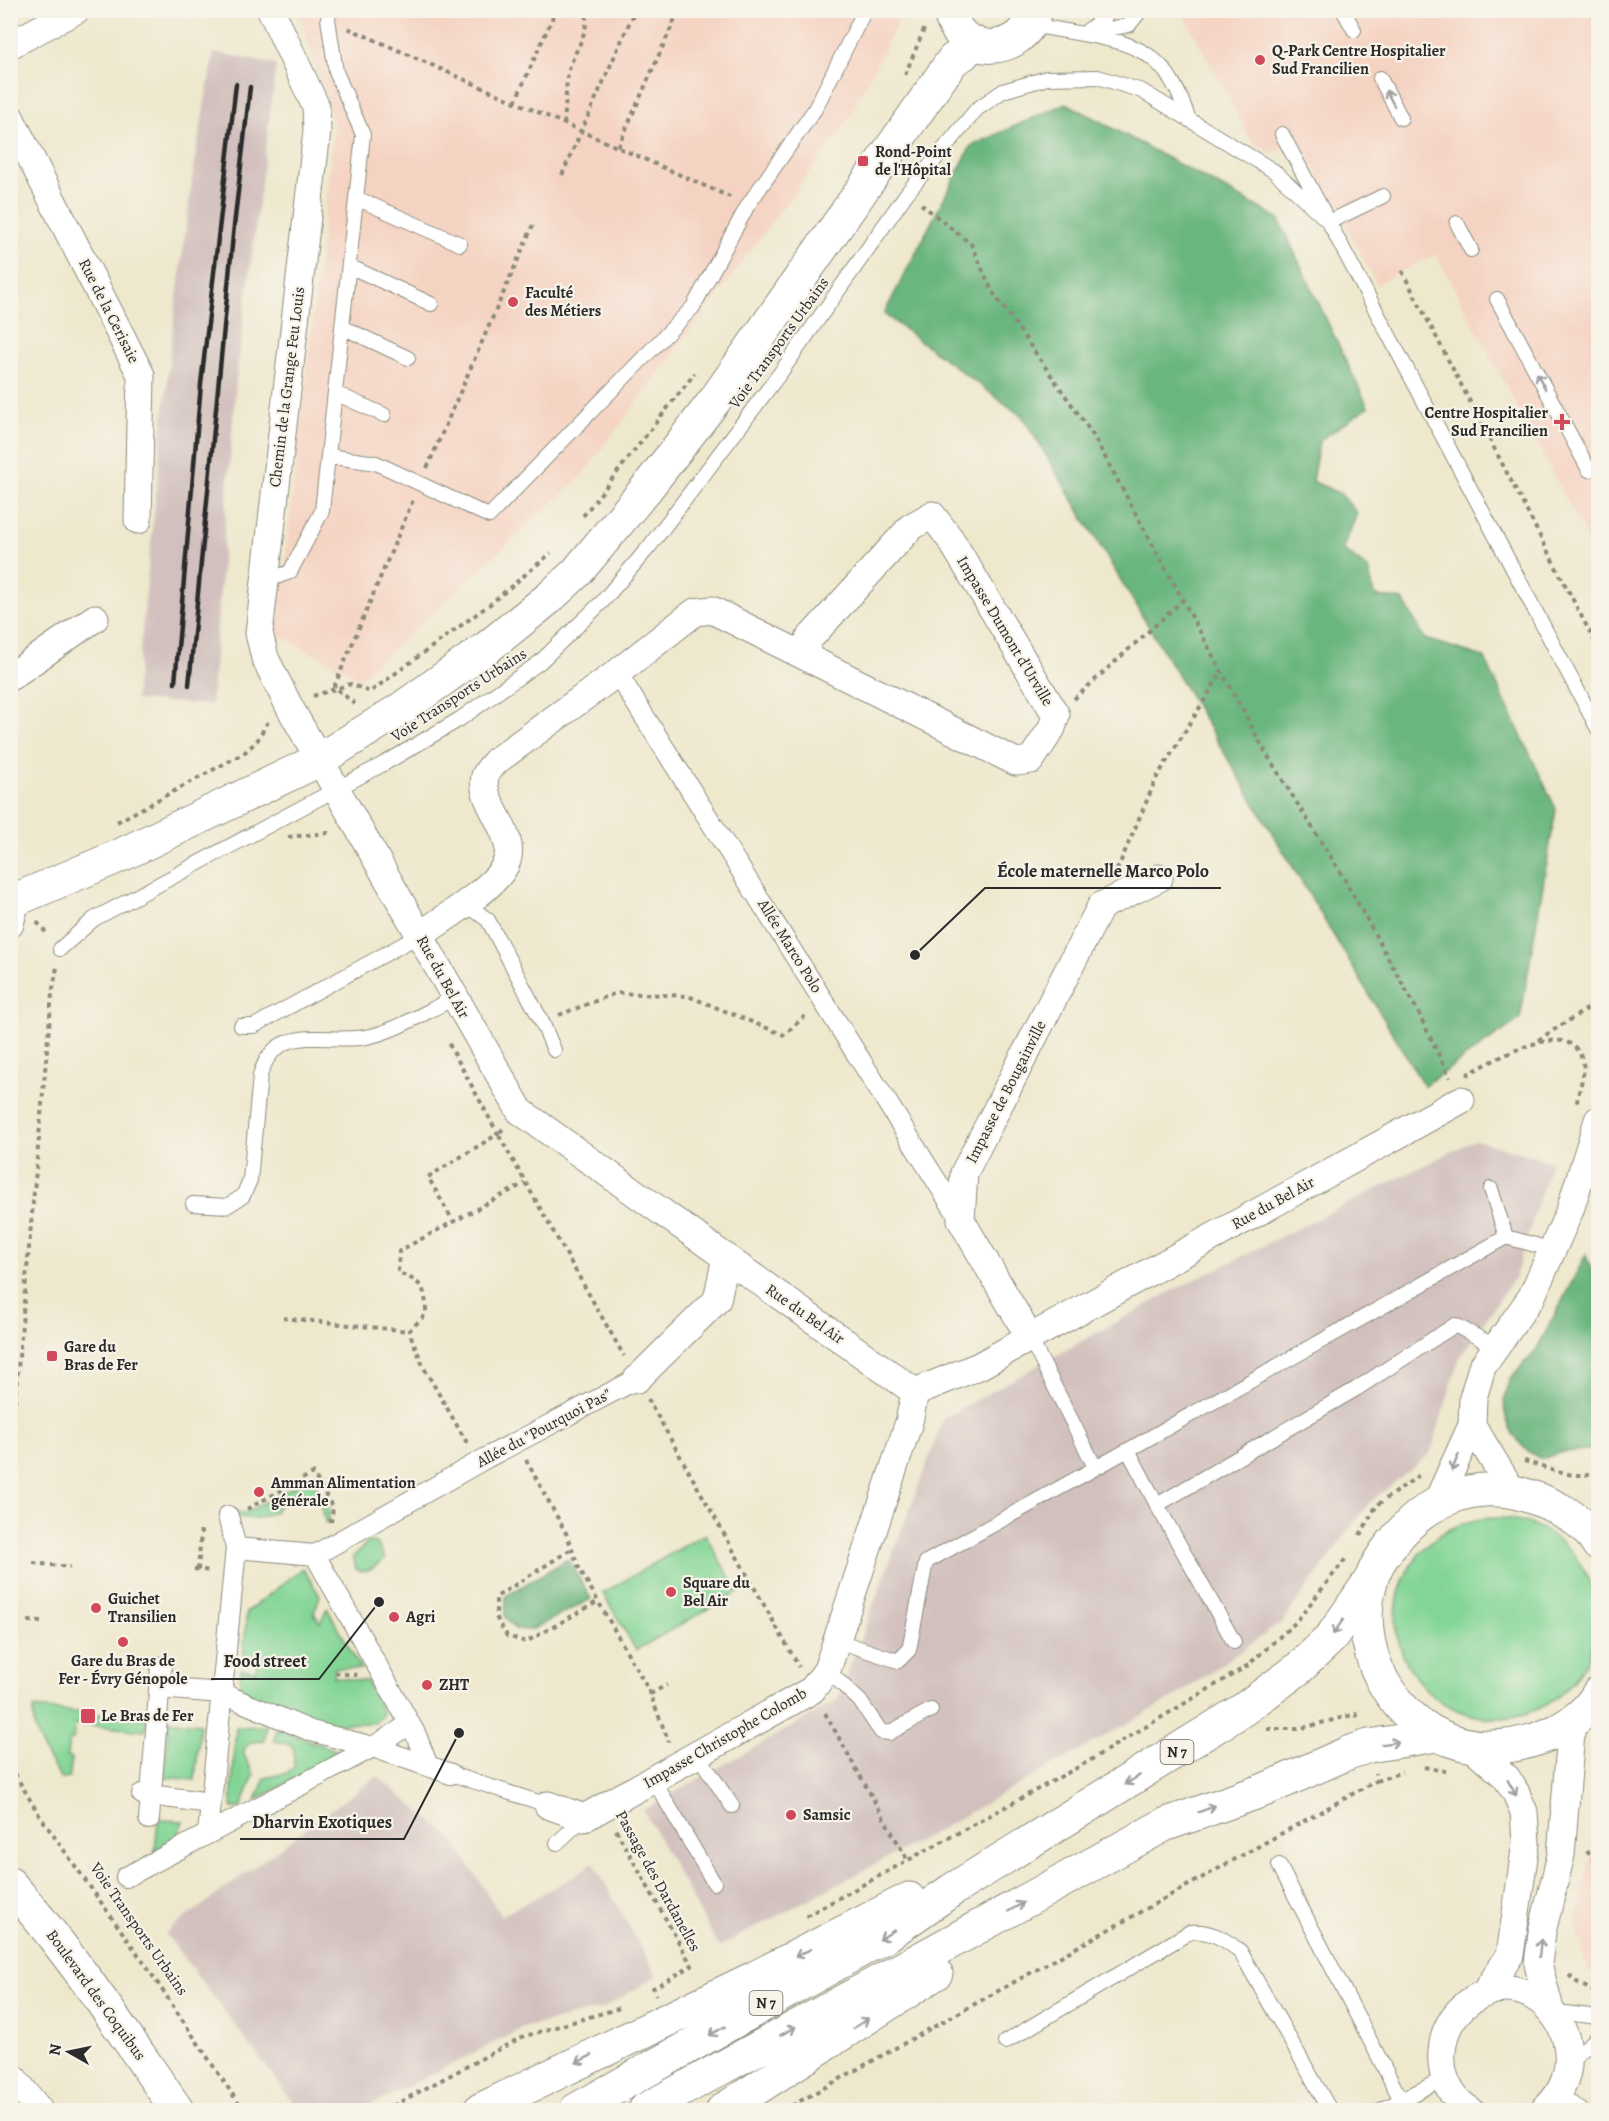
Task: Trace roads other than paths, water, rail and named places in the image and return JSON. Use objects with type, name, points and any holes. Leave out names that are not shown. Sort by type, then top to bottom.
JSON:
[{"type":"main road","points":[[950,10],[955,26],[973,42],[999,46],[1017,39],[1034,18]]},
{"type":"main road","points":[[12,908],[320,760],[401,709],[489,648],[576,572],[646,489],[715,400],[953,60],[963,54],[973,42]]},
{"type":"main road","points":[[1599,1544],[1586,1513],[1512,1491],[1472,1491],[1437,1502],[1405,1526],[1384,1555],[1371,1579],[1366,1614],[1370,1649],[1383,1684],[1404,1713],[1437,1736],[1472,1747],[1505,1747],[1542,1738],[1572,1721],[1599,1694]]},
{"type":"main road","name":"N 7","points":[[576,2110],[884,1937],[952,1890],[1245,1709],[1298,1669],[1330,1639],[1371,1579]]},
{"type":"main road","name":"N 7","points":[[645,2110],[965,1937],[1103,1857],[1164,1825],[1264,1790],[1369,1746],[1437,1736]]},
{"type":"main road","name":"Boulevard des Coquibus","points":[[10,1884],[43,1921],[111,2012],[177,2110]]},
{"type":"main road","points":[[480,2110],[637,2032],[756,1977],[905,1900],[952,1890]]},
{"type":"main road","points":[[723,2110],[942,1969],[965,1937]]},
{"type":"street","points":[[10,45],[76,10]]},
{"type":"street","name":"Chemin de la Grange Feu Louis","points":[[271,10],[315,107],[317,131],[259,633],[265,658],[320,760]]},
{"type":"street","name":"Rue de la Cerisaie","points":[[10,117],[141,375],[138,520]]},
{"type":"street","name":"Impasse Dumont d'Urville","points":[[420,935],[466,904],[504,868],[509,851],[501,822],[485,790],[486,776],[496,761],[617,673],[695,612],[712,610],[1016,762],[1031,760],[1052,728],[1056,715],[951,540],[932,515],[911,527],[809,639],[804,655]]},
{"type":"street","points":[[10,677],[95,618]]},
{"type":"street","name":"Allée Marco Polo","points":[[617,673],[961,1220]]},
{"type":"street","name":"Rue du Bel Air","points":[[320,760],[520,1111],[915,1392],[979,1366],[1461,1100]]},
{"type":"street","name":"Impasse de Bougainville","points":[[961,1220],[964,1173],[1101,906],[1160,878]]},
{"type":"street","points":[[1437,1502],[1472,1425],[1473,1398],[1482,1368],[1532,1296],[1570,1210],[1593,1115]]},
{"type":"street","points":[[961,1220],[1029,1338]]},
{"type":"street","name":"Allée du \"Pourquoi Pas\"","points":[[315,1555],[486,1458],[637,1379],[717,1300],[726,1257]]},
{"type":"street","points":[[819,1680],[835,1640],[909,1422],[915,1392]]},
{"type":"street","points":[[1472,1425],[1512,1491]]},
{"type":"street","points":[[208,1834],[236,1548],[233,1512]]},
{"type":"street","points":[[236,1548],[315,1555],[410,1724],[428,1766]]},
{"type":"street","points":[[149,1819],[146,1795],[161,1668]]},
{"type":"street","name":"Impasse Christophe Colomb","points":[[594,1813],[698,1755],[819,1680]]},
{"type":"street","points":[[159,1688],[221,1693],[310,1731],[373,1747],[451,1774]]},
{"type":"street","points":[[1562,2105],[1571,2072],[1569,2034],[1553,2009],[1538,1964],[1542,1932],[1561,1855],[1572,1721]]},
{"type":"street","points":[[126,1877],[373,1747],[410,1724]]},
{"type":"street","points":[[1472,1747],[1506,1778],[1516,1793],[1524,1812],[1526,1843],[1510,1954],[1484,1994]]},
{"type":"street","points":[[146,1795],[211,1803]]},
{"type":"street","points":[[548,1805],[594,1813]]},
{"type":"street","points":[[1457,2099],[1441,2061],[1447,2028],[1456,2013],[1484,1994],[1497,1990],[1525,1992],[1553,2009]]},
{"type":"street","points":[[10,2074],[39,2110]]},
{"type":"lane","points":[[328,456],[376,463],[489,516],[693,307],[748,205],[815,109],[866,10]]},
{"type":"lane","points":[[1083,34],[1105,17],[1106,10]]},
{"type":"lane","points":[[1083,34],[1129,25],[1141,10]]},
{"type":"lane","points":[[1344,10],[1354,30]]},
{"type":"lane","points":[[264,581],[290,572],[322,511],[363,135],[336,72],[329,15]]},
{"type":"lane","points":[[1034,18],[1083,34],[1111,39],[1154,58],[1170,75],[1189,120]]},
{"type":"lane","name":"Voie Transports Urbains","points":[[60,949],[94,920],[460,719],[540,662],[602,602],[649,547],[781,372],[907,193],[976,109],[1003,91],[1047,78],[1098,77],[1142,91],[1274,171],[1329,222]]},
{"type":"lane","points":[[1380,78],[1401,118]]},
{"type":"lane","points":[[1282,134],[1599,729]]},
{"type":"lane","points":[[1329,222],[1383,196]]},
{"type":"lane","points":[[356,198],[460,244]]},
{"type":"lane","points":[[1457,223],[1471,250]]},
{"type":"lane","points":[[349,266],[431,304]]},
{"type":"lane","points":[[1497,299],[1589,470]]},
{"type":"lane","points":[[342,327],[408,358]]},
{"type":"lane","points":[[335,393],[384,415]]},
{"type":"lane","points":[[466,904],[488,920],[543,1022],[554,1050]]},
{"type":"lane","points":[[241,1026],[254,1026],[420,935]]},
{"type":"lane","points":[[192,1203],[227,1206],[243,1196],[250,1180],[260,1076],[264,1061],[274,1049],[291,1041],[313,1037],[364,1037],[387,1031],[455,998]]},
{"type":"lane","points":[[1491,1189],[1506,1237]]},
{"type":"lane","points":[[835,1640],[898,1661],[905,1657],[909,1650],[926,1562],[1506,1237],[1551,1252]]},
{"type":"lane","points":[[1157,1505],[1356,1389],[1455,1325],[1496,1347]]},
{"type":"lane","points":[[1029,1338],[1095,1467]]},
{"type":"lane","points":[[1128,1450],[1234,1642]]},
{"type":"lane","points":[[819,1680],[860,1701],[881,1732],[889,1733],[931,1710]]},
{"type":"lane","points":[[698,1755],[732,1806]]},
{"type":"lane","points":[[451,1774],[548,1805]]},
{"type":"lane","points":[[653,1779],[714,1884]]},
{"type":"lane","points":[[557,1843],[594,1813]]},
{"type":"lane","points":[[1280,1865],[1401,2100]]},
{"type":"lane","points":[[1005,2042],[1190,1932],[1203,1931],[1223,1938],[1240,1951],[1330,2110]]},
{"type":"lane","points":[[1553,2009],[1599,2017]]},
{"type":"lane","points":[[1572,2059],[1599,2037]]},
{"type":"lane","points":[[1382,2110],[1401,2100],[1457,2099]]},
{"type":"railway","points":[[175,683],[201,384],[236,84]]},
{"type":"railway","points":[[189,685],[233,235],[250,87]]},
{"type":"place","name":"Q-Park Centre Hospitalier Sud Francilien","points":[[1260,60]]},
{"type":"place","name":"Rond-Point de l'Hôpital","points":[[863,161]]},
{"type":"place","name":"Faculté des Métiers","points":[[513,302]]},
{"type":"place","name":"Centre Hospitalier Sud Francilien","points":[[1562,422]]},
{"type":"place","name":"École maternelle Marco Polo","points":[[915,955]]},
{"type":"place","name":"Gare du Bras de Fer","points":[[52,1356]]},
{"type":"place","name":"Amman Alimentation générale","points":[[259,1492]]},
{"type":"place","name":"Square du Bel Air","points":[[671,1592]]},
{"type":"place","name":"Food street","points":[[379,1602]]},
{"type":"place","name":"Guichet Transilien","points":[[96,1608]]},
{"type":"place","name":"Agri","points":[[394,1617]]},
{"type":"place","name":"Gare du Bras de Fer - Évry Génopole","points":[[123,1642]]},
{"type":"place","name":"ZHT","points":[[427,1685]]},
{"type":"place","name":"Le Bras de Fer","points":[[88,1716]]},
{"type":"place","name":"Dharvin Exotiques","points":[[459,1733]]},
{"type":"place","name":"Samsic","points":[[791,1815]]}]
